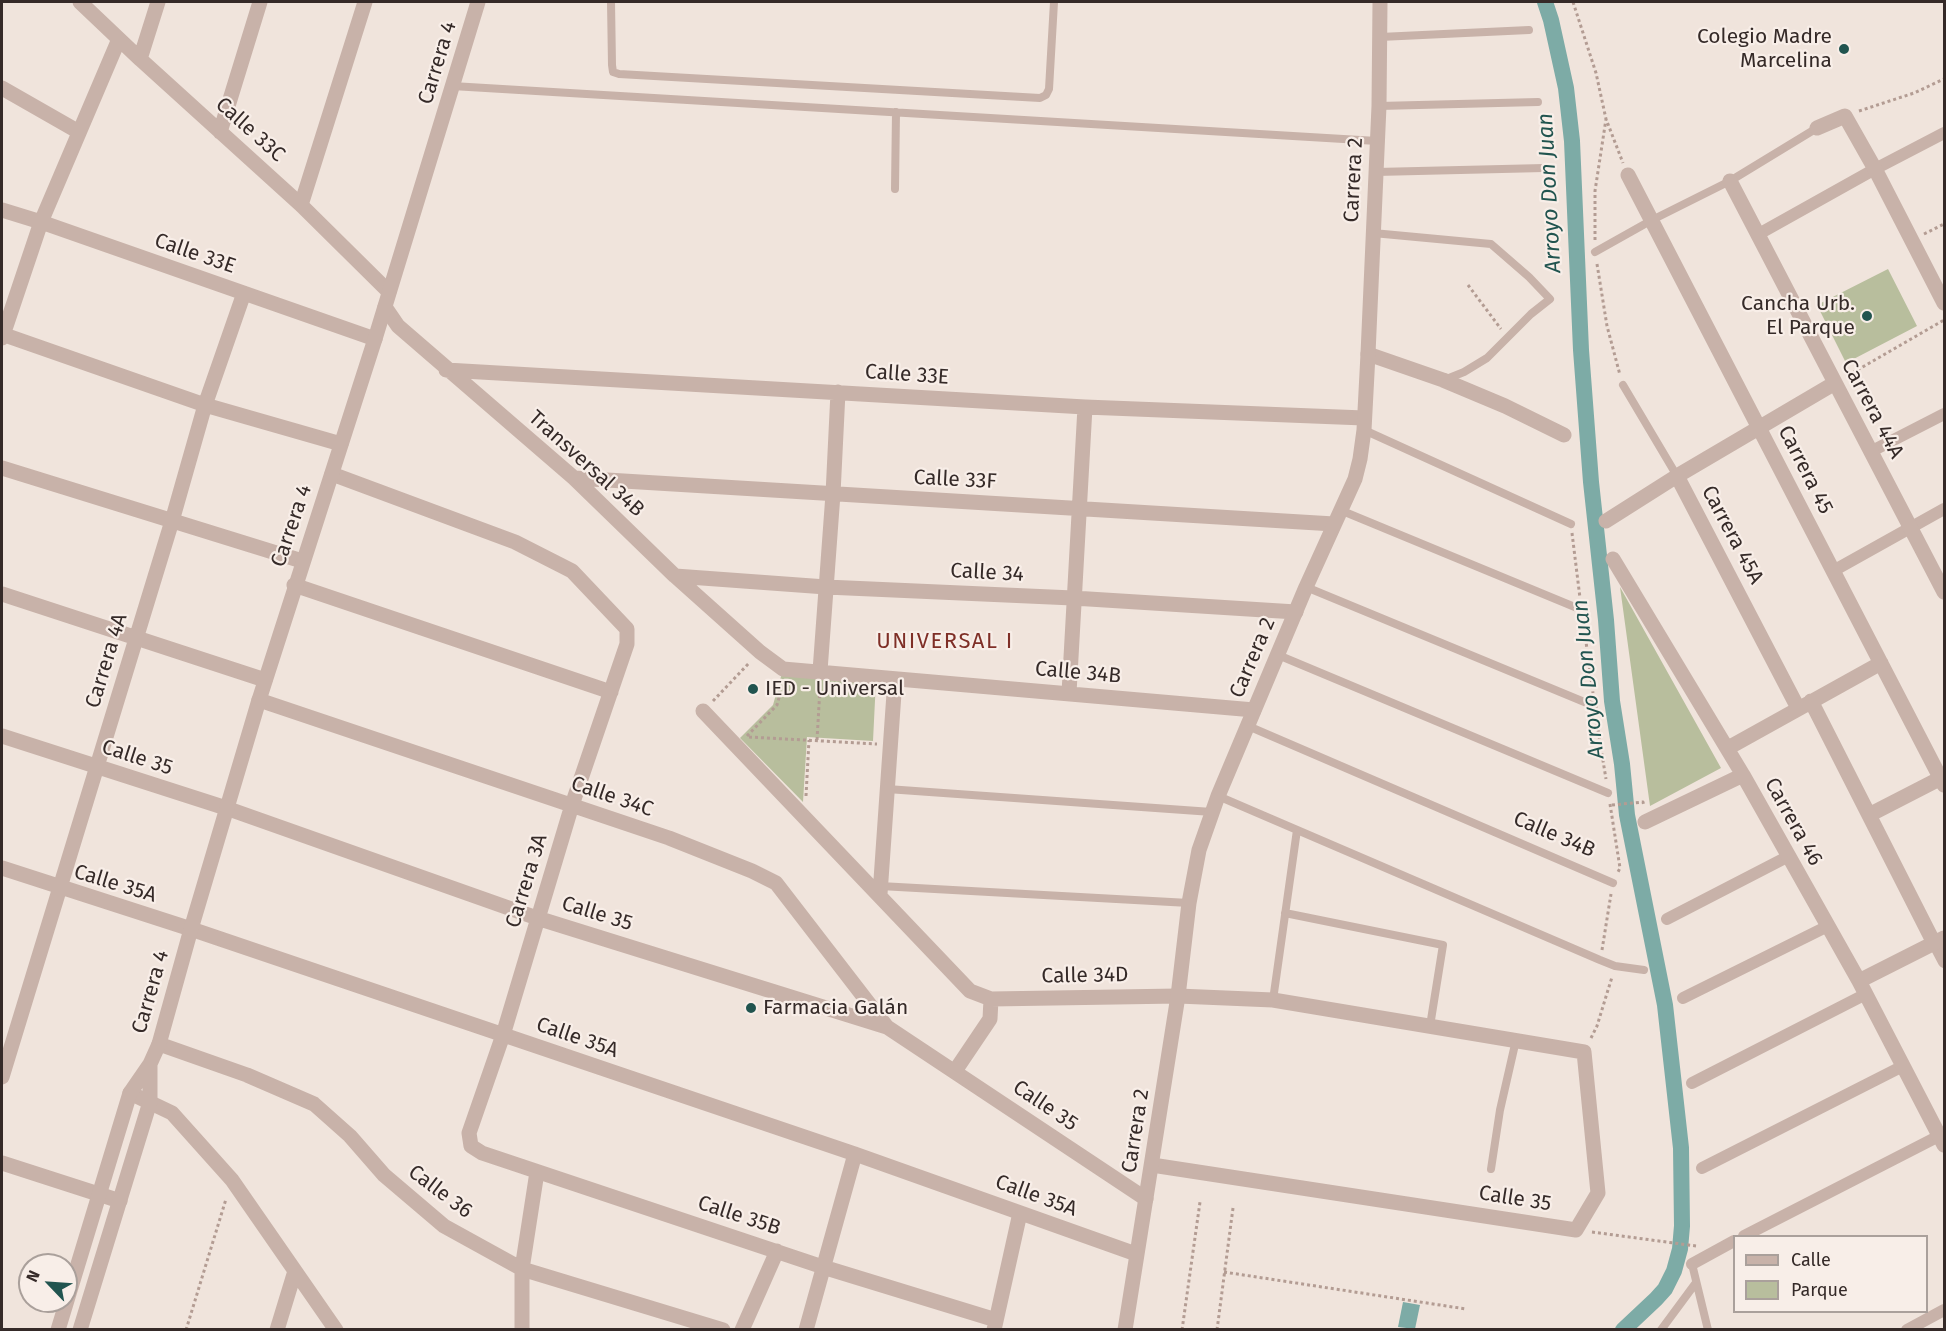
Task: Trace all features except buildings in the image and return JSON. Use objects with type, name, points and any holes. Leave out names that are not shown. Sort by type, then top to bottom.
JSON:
[{"type":"street","name":"Calle 33C","points":[[80,2],[302,205],[387,299]]},
{"type":"street","points":[[140,59],[158,2]]},
{"type":"street","points":[[220,132],[260,2]]},
{"type":"street","points":[[302,205],[365,2]]},
{"type":"street","name":"Carrera 4","points":[[57,1329],[130,1093],[150,1064],[159,1044],[190,929],[294,585],[375,339],[478,2]]},
{"type":"street","name":"Carrera 2","points":[[1125,1329],[1199,850],[1218,796],[1254,710],[1355,479],[1364,424],[1368,354],[1379,106],[1380,2]]},
{"type":"street","points":[[119,39],[41,222],[2,335],[205,405],[341,444]]},
{"type":"street","points":[[2,88],[79,132]]},
{"type":"street","points":[[1817,128],[1845,116],[1944,303]]},
{"type":"street","points":[[1757,234],[1944,133]]},
{"type":"street","name":"Carrera 45","points":[[1628,175],[1943,781]]},
{"type":"street","name":"Carrera 44A","points":[[1730,181],[1944,592]]},
{"type":"street","name":"Calle 33E","points":[[2,210],[375,339]]},
{"type":"street","name":"Carrera 4A","points":[[2,1077],[172,521],[205,405],[244,293]]},
{"type":"street","name":"Transversal 34B","points":[[387,299],[398,326],[446,370],[574,478],[675,576],[760,652]]},
{"type":"street","points":[[1368,354],[1443,380],[1505,406],[1564,435]]},
{"type":"street","name":"Calle 33E","points":[[446,370],[1364,424]]},
{"type":"street","points":[[1606,521],[1834,383]]},
{"type":"street","points":[[820,671],[838,392]]},
{"type":"street","points":[[1069,693],[1085,407]]},
{"type":"street","points":[[1870,452],[1944,414]]},
{"type":"street","points":[[2,468],[302,561]]},
{"type":"street","name":"Carrera 3A","points":[[332,474],[515,542],[572,571],[627,629],[627,644],[572,805],[503,1035],[469,1133],[471,1146]]},
{"type":"street","name":"Carrera 45A","points":[[1677,476],[1939,940]]},
{"type":"street","name":"Calle 33F","points":[[574,478],[1081,508],[1337,517]]},
{"type":"street","points":[[1833,570],[1944,509]]},
{"type":"street","name":"Carrera 46","points":[[1613,559],[1728,748],[1863,987],[1942,1141]]},
{"type":"street","name":"Calle 34","points":[[675,576],[826,587],[1073,598],[1296,612]]},
{"type":"street","points":[[294,585],[611,692]]},
{"type":"street","points":[[2,594],[265,680]]},
{"type":"street","name":"Calle 34B","points":[[760,652],[783,669],[1254,710]]},
{"type":"street","points":[[1728,748],[1881,663]]},
{"type":"street","points":[[880,890],[895,679]]},
{"type":"street","name":"Calle 34C","points":[[259,700],[669,838],[776,883],[887,1027]]},
{"type":"street","name":"Calle 34D","points":[[704,711],[742,741],[804,816],[880,890],[970,991],[991,999],[1178,996],[1273,999],[1584,1052]]},
{"type":"street","name":"Calle 35","points":[[2,736],[226,808],[537,918],[887,1027],[1146,1199]]},
{"type":"street","points":[[1645,822],[1743,775]]},
{"type":"street","points":[[1869,815],[1943,781]]},
{"type":"street","points":[[1668,919],[1789,856]]},
{"type":"street","name":"Calle 35A","points":[[2,868],[190,929],[855,1154],[1136,1254]]},
{"type":"street","points":[[1683,998],[1828,926]]},
{"type":"street","points":[[1692,1083],[1863,987],[1939,940],[1944,962]]},
{"type":"street","points":[[954,1071],[990,1019],[991,999]]},
{"type":"street","name":"Calle 36","points":[[159,1044],[247,1075],[314,1104],[350,1136],[384,1175],[444,1226],[522,1269],[723,1329]]},
{"type":"street","points":[[1576,1230],[1598,1193],[1584,1052]]},
{"type":"street","name":"Carrera 4","points":[[80,1329],[150,1102],[150,1064]]},
{"type":"street","points":[[1702,1168],[1903,1066]]},
{"type":"street","points":[[130,1093],[172,1113],[232,1180],[336,1329]]},
{"type":"street","points":[[1746,1235],[1942,1141]]},
{"type":"street","name":"Calle 35B","points":[[471,1146],[482,1153],[537,1172],[995,1325]]},
{"type":"street","points":[[806,1329],[855,1154]]},
{"type":"street","points":[[2,1163],[120,1201]]},
{"type":"street","name":"Calle 35","points":[[1152,1165],[1576,1230]]},
{"type":"street","points":[[522,1329],[522,1269],[537,1172]]},
{"type":"street","points":[[995,1325],[1020,1213]]},
{"type":"street","points":[[1692,1264],[1733,1242]]},
{"type":"street","points":[[742,1329],[777,1251]]},
{"type":"street","points":[[277,1329],[295,1271]]},
{"type":"street","points":[[1907,1329],[1944,1310]]},
{"type":"lane","points":[[611,2],[612,65],[613,72],[619,74],[1040,98],[1046,95],[1049,89],[1054,2]]},
{"type":"lane","points":[[1380,37],[1529,30]]},
{"type":"lane","points":[[452,86],[1377,141]]},
{"type":"lane","points":[[1379,106],[1538,102]]},
{"type":"lane","points":[[895,189],[896,112]]},
{"type":"lane","points":[[1595,252],[1730,181],[1817,128]]},
{"type":"lane","points":[[1376,172],[1544,168]]},
{"type":"lane","points":[[1373,233],[1491,244],[1530,277],[1551,299],[1486,358],[1464,372],[1443,380]]},
{"type":"lane","name":"Carrera 45A","points":[[1623,385],[1677,476]]},
{"type":"lane","name":"Calle 33E","points":[[1364,424],[1571,524]]},
{"type":"lane","name":"Calle 33F","points":[[1337,517],[1582,610]]},
{"type":"lane","points":[[1306,587],[1594,706]]},
{"type":"lane","points":[[1278,655],[1608,793]]},
{"type":"lane","name":"Calle 34B","points":[[1248,726],[1613,883]]},
{"type":"lane","points":[[887,789],[1212,812]]},
{"type":"lane","points":[[1218,796],[1600,960],[1615,966],[1644,970]]},
{"type":"lane","points":[[1273,999],[1297,830]]},
{"type":"lane","points":[[880,890],[1189,903]]},
{"type":"lane","points":[[1285,913],[1443,945],[1430,1026]]},
{"type":"lane","points":[[1491,1169],[1500,1110],[1516,1040]]},
{"type":"lane","points":[[1692,1264],[1695,1284],[1708,1329]]},
{"type":"lane","points":[[1661,1329],[1695,1284]]},
{"type":"path","points":[[1574,2],[1596,73],[1606,119],[1628,175]]},
{"type":"path","points":[[1845,116],[1914,93],[1944,79]]},
{"type":"path","points":[[1912,240],[1944,224]]},
{"type":"path","points":[[1468,285],[1508,337]]},
{"type":"path","points":[[1834,383],[1944,320]]},
{"type":"path","points":[[1571,524],[1594,706],[1620,868],[1613,883],[1600,960]]},
{"type":"path","points":[[704,711],[760,652]]},
{"type":"path","points":[[742,741],[775,705],[787,669]]},
{"type":"path","points":[[817,740],[820,671]]},
{"type":"path","points":[[804,816],[809,740]]},
{"type":"path","points":[[742,741],[817,740],[891,744]]},
{"type":"path","points":[[1610,805],[1644,802]]},
{"type":"path","points":[[1584,1052],[1597,1026],[1615,966]]},
{"type":"path","points":[[186,1329],[232,1180]]},
{"type":"path","points":[[1182,1329],[1200,1202]]},
{"type":"path","points":[[1216,1329],[1233,1208]]},
{"type":"path","name":"Calle 35","points":[[1576,1230],[1699,1246]]},
{"type":"path","points":[[1224,1272],[1466,1309]]},
{"type":"green space","name":"Cancha Urb. El Parque","points":[[1888,269],[1917,326],[1846,363],[1817,305]]},
{"type":"green space","points":[[1620,587],[1721,768],[1650,806]]},
{"type":"green space","points":[[782,673],[876,680],[873,741],[807,737],[803,802],[740,738],[773,705]]},
{"type":"water","points":[[1403,1302],[1420,1305],[1415,1329],[1398,1327]]},
{"type":"waterway","name":"Arroyo Don Juan","points":[[1545,2],[1566,88],[1572,141],[1581,350],[1612,701],[1627,815],[1665,1005],[1681,1148],[1682,1226],[1680,1249],[1674,1271],[1665,1289],[1623,1330]]},
{"type":"place","name":"Colegio Madre Marcelina","points":[[1844,49]]},
{"type":"place","name":"Cancha Urb. El Parque","points":[[1867,316]]},
{"type":"place","name":"IED - Universal","points":[[753,689]]},
{"type":"place","name":"Farmacia Galán","points":[[751,1008]]},
{"type":"district","name":"UNIVERSAL I","points":[[945,642]]}]
